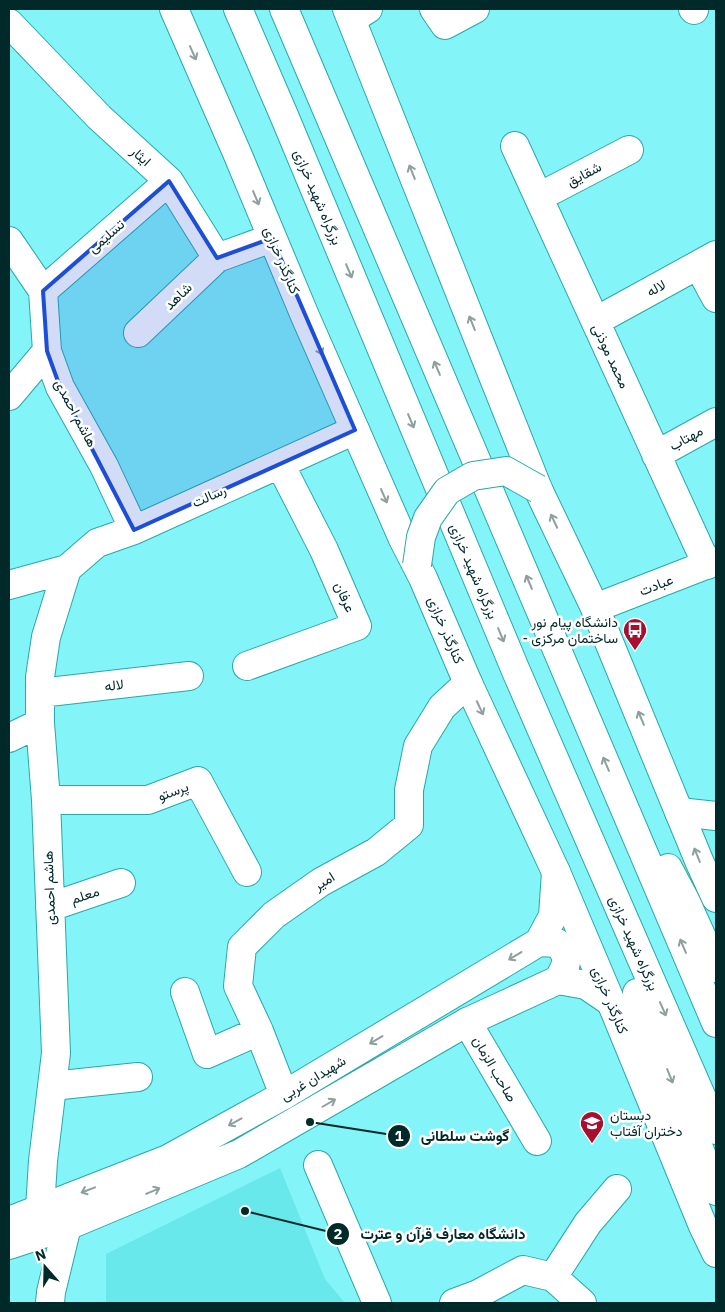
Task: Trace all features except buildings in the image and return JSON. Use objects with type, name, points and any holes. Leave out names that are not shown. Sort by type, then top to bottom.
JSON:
[{"type":"main road","name":"کنارگذر خرازی","points":[[174,9],[403,539],[556,872],[703,1226],[716,1253]]},
{"type":"main road","points":[[228,9],[283,113]]},
{"type":"main road","name":"بزرگراه شهید خرازی","points":[[238,9],[516,671],[716,1130]]},
{"type":"main road","points":[[284,9],[716,1023]]},
{"type":"main road","points":[[434,9],[445,26],[475,9]]},
{"type":"main road","points":[[356,12],[538,489],[594,608],[716,898]]},
{"type":"main road","name":"ایثار","points":[[9,23],[99,117],[169,182],[217,258]]},
{"type":"main road","name":"محمد موذنی","points":[[516,146],[656,455],[711,563]]},
{"type":"main road","name":"شقایق","points":[[539,197],[629,150]]},
{"type":"main road","name":"تسلیمی","points":[[43,291],[169,182]]},
{"type":"main road","points":[[217,258],[272,238]]},
{"type":"main road","points":[[9,241],[43,291]]},
{"type":"main road","name":"شاهد","points":[[138,334],[217,258]]},
{"type":"main road","points":[[707,260],[716,298]]},
{"type":"main road","name":"لاله","points":[[596,322],[707,260]]},
{"type":"main road","name":"هاشم احمدی","points":[[43,291],[47,351],[60,387],[104,466],[134,530]]},
{"type":"main road","points":[[13,382],[47,351]]},
{"type":"main road","name":"مهتاب","points":[[656,455],[716,422]]},
{"type":"main road","name":"رسالت","points":[[67,569],[97,543],[134,530],[355,430]]},
{"type":"main road","name":"عرفان","points":[[247,666],[357,626],[324,550],[280,464]]},
{"type":"main road","points":[[417,566],[421,536],[428,518],[447,491],[473,476],[506,471],[538,489]]},
{"type":"main road","name":"عبادت","points":[[594,608],[711,563]]},
{"type":"main road","points":[[9,585],[67,569]]},
{"type":"main road","name":"هاشم احمدی","points":[[40,1209],[56,1053],[46,800],[40,723],[40,677],[46,637],[67,569]]},
{"type":"main road","points":[[516,671],[657,1045],[716,1191]]},
{"type":"main road","name":"لاله","points":[[40,693],[189,676]]},
{"type":"main road","name":"امیر","points":[[284,1095],[259,1031],[238,986],[242,947],[274,915],[321,882],[376,852],[409,825],[409,790],[418,746],[442,707],[468,683]]},
{"type":"main road","points":[[9,738],[40,723]]},
{"type":"main road","name":"پرستو","points":[[46,800],[148,800],[198,781],[247,872]]},
{"type":"main road","points":[[618,792],[652,838],[685,900],[716,968]]},
{"type":"main road","points":[[679,812],[716,816]]},
{"type":"main road","points":[[556,872],[553,916],[539,942],[557,943],[565,952],[567,962],[558,980],[586,985],[611,1002]]},
{"type":"main road","name":"معلم","points":[[50,907],[121,883]]},
{"type":"main road","name":"شهیدان غربی","points":[[9,1221],[168,1159],[284,1095],[539,942]]},
{"type":"main road","name":"شهیدان غربی","points":[[9,1245],[67,1226],[239,1154],[467,1022],[558,980]]},
{"type":"main road","points":[[185,992],[207,1054],[259,1031]]},
{"type":"main road","name":"صاحب الزمان","points":[[467,1022],[537,1141]]},
{"type":"main road","points":[[52,1086],[138,1077]]},
{"type":"main road","points":[[318,1165],[377,1303]]},
{"type":"main road","points":[[553,1278],[588,1223],[617,1188]]},
{"type":"main road","points":[[50,1303],[67,1226]]},
{"type":"main road","points":[[454,1303],[478,1294],[523,1270],[553,1278],[582,1303]]},
{"type":"highlighted area","points":[[169,181],[217,258],[272,238],[355,430],[134,530],[60,387],[47,351],[43,291]]},
{"type":"shaded area","points":[[280,1168],[325,1279],[345,1303],[106,1303],[106,1254]]},
{"type":"place","name":"دانشگاه پیام نور - ساختمان مرکزی","points":[[635,651]]},
{"type":"place","name":"گوشت سلطانی","points":[[310,1122]]},
{"type":"place","name":"دبستان دختران آفتاب","points":[[592,1144]]},
{"type":"place","name":"دانشگاه معارف قرآن و عترت","points":[[245,1211]]}]
